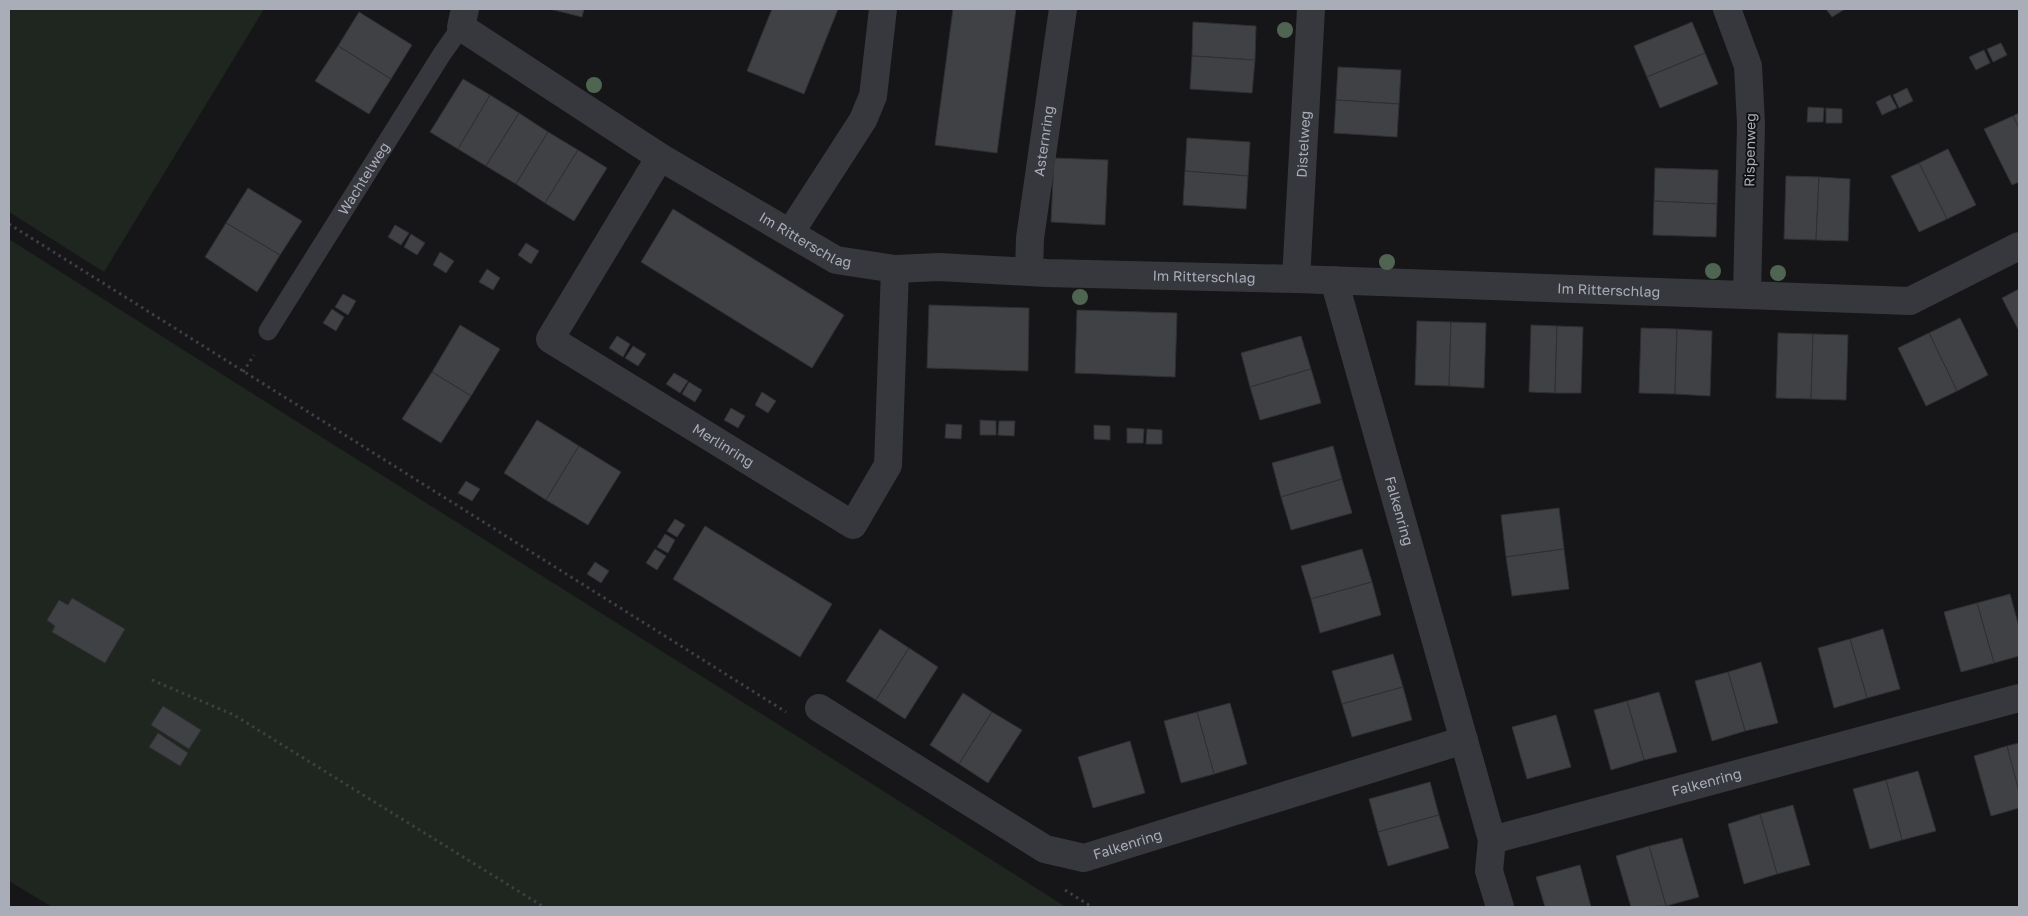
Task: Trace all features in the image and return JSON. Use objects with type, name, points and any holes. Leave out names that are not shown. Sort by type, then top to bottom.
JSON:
[{"type":"street","points":[[790,233],[863,120],[873,96],[883,9]]},
{"type":"street","name":"Asternring","points":[[1029,272],[1030,238],[1064,9]]},
{"type":"street","name":"Distelweg","points":[[1296,279],[1311,9]]},
{"type":"street","name":"Rispenweg","points":[[1727,9],[1748,66],[1752,124],[1747,294]]},
{"type":"street","name":"Im Ritterschlag","points":[[463,18],[660,157],[836,260],[895,268],[939,267],[1029,272],[1334,280],[1910,301],[2019,246]]},
{"type":"street","name":"Merlinring","points":[[660,157],[550,339],[853,524],[888,465],[895,268]]},
{"type":"street","name":"Falkenring","points":[[1334,280],[1492,840],[2019,698]]},
{"type":"street","name":"Falkenring","points":[[819,708],[1044,849],[1084,858],[1464,740]]},
{"type":"street","points":[[1492,840],[1490,871],[1500,907]]},
{"type":"lane","name":"Wachtelweg","points":[[268,331],[463,18]]},
{"type":"path","points":[[9,224],[792,716]]},
{"type":"path","points":[[152,680],[234,715],[544,907]]},
{"type":"shaded area","points":[[9,9],[264,9],[104,272],[9,212]]},
{"type":"shaded area","points":[[9,239],[1066,907],[52,907],[9,881]]},
{"type":"building","points":[[550,9],[584,9],[582,17]]},
{"type":"building","points":[[772,9],[838,9],[804,94],[747,71]]},
{"type":"building","points":[[953,9],[1016,9],[997,153],[935,145]]},
{"type":"building","points":[[1826,9],[1845,9],[1832,17]]},
{"type":"building","points":[[359,12],[412,45],[391,79],[338,46]]},
{"type":"building","points":[[1193,22],[1256,26],[1255,60],[1192,56]]},
{"type":"building","points":[[1692,22],[1705,53],[1647,77],[1634,46]]},
{"type":"building","points":[[2001,43],[2007,55],[1993,62],[1987,49]]},
{"type":"building","points":[[338,46],[391,79],[369,114],[315,81]]},
{"type":"building","points":[[1984,50],[1990,63],[1976,70],[1969,57]]},
{"type":"building","points":[[1705,53],[1718,84],[1660,108],[1647,77]]},
{"type":"building","points":[[1192,56],[1255,60],[1252,93],[1190,89]]},
{"type":"building","points":[[1338,67],[1401,70],[1399,104],[1336,100]]},
{"type":"building","points":[[463,79],[490,95],[458,149],[430,132]]},
{"type":"building","points":[[1907,88],[1913,101],[1899,108],[1893,95]]},
{"type":"building","points":[[490,95],[519,113],[486,166],[458,149]]},
{"type":"building","points":[[1890,95],[1897,108],[1882,115],[1876,102]]},
{"type":"building","points":[[1336,100],[1399,104],[1397,137],[1334,133]]},
{"type":"building","points":[[1808,107],[1824,108],[1823,122],[1807,122]]},
{"type":"building","points":[[1826,108],[1842,109],[1842,123],[1826,123]]},
{"type":"building","points":[[519,113],[548,132],[516,184],[486,166]]},
{"type":"building","points":[[2019,113],[2019,128],[2013,116]]},
{"type":"building","points":[[2013,116],[2019,128],[2019,182],[2012,185],[1984,129]]},
{"type":"building","points":[[548,132],[578,150],[545,203],[516,184]]},
{"type":"building","points":[[1187,138],[1250,142],[1248,176],[1185,171]]},
{"type":"building","points":[[1948,149],[1976,205],[1947,219],[1919,163]]},
{"type":"building","points":[[578,150],[607,168],[574,221],[545,203]]},
{"type":"building","points":[[1054,158],[1108,160],[1105,225],[1051,222]]},
{"type":"building","points":[[1919,163],[1947,219],[1919,232],[1891,176]]},
{"type":"building","points":[[1655,168],[1718,170],[1717,204],[1654,201]]},
{"type":"building","points":[[1185,171],[1248,176],[1246,209],[1183,205]]},
{"type":"building","points":[[1786,176],[1819,177],[1816,240],[1784,239]]},
{"type":"building","points":[[1819,177],[1850,179],[1848,241],[1816,240]]},
{"type":"building","points":[[248,188],[302,221],[280,255],[226,223]]},
{"type":"building","points":[[1654,201],[1717,204],[1716,237],[1653,235]]},
{"type":"building","points":[[673,209],[844,315],[812,368],[641,262]]},
{"type":"building","points":[[226,223],[280,255],[257,292],[205,257]]},
{"type":"building","points":[[395,225],[409,233],[401,245],[388,237]]},
{"type":"building","points":[[411,234],[425,243],[417,255],[404,247]]},
{"type":"building","points":[[526,243],[539,251],[531,264],[518,255]]},
{"type":"building","points":[[440,252],[454,261],[446,273],[433,265]]},
{"type":"building","points":[[487,269],[500,278],[493,290],[479,282]]},
{"type":"building","points":[[2019,289],[2019,331],[2002,298]]},
{"type":"building","points":[[343,294],[356,301],[348,315],[335,307]]},
{"type":"building","points":[[929,305],[1029,308],[1028,371],[927,368]]},
{"type":"building","points":[[332,309],[344,317],[336,331],[323,323]]},
{"type":"building","points":[[1077,310],[1177,313],[1175,377],[1075,373]]},
{"type":"building","points":[[1960,318],[1988,375],[1957,391],[1929,333]]},
{"type":"building","points":[[1417,321],[1451,322],[1449,386],[1415,385]]},
{"type":"building","points":[[1451,322],[1486,323],[1484,388],[1449,386]]},
{"type":"building","points":[[460,325],[500,349],[471,396],[432,372]]},
{"type":"building","points":[[1531,325],[1557,326],[1555,393],[1529,392]]},
{"type":"building","points":[[1557,326],[1583,327],[1581,393],[1555,393]]},
{"type":"building","points":[[1641,328],[1677,329],[1675,394],[1639,393]]},
{"type":"building","points":[[1677,329],[1712,331],[1710,396],[1675,394]]},
{"type":"building","points":[[1778,333],[1813,334],[1811,399],[1776,398]]},
{"type":"building","points":[[1929,333],[1957,391],[1926,406],[1898,348]]},
{"type":"building","points":[[1813,334],[1848,335],[1846,400],[1811,399]]},
{"type":"building","points":[[617,336],[630,344],[623,357],[609,348]]},
{"type":"building","points":[[1301,336],[1311,369],[1250,387],[1241,353]]},
{"type":"building","points":[[633,346],[646,354],[638,366],[625,358]]},
{"type":"building","points":[[1311,369],[1321,403],[1260,420],[1250,387]]},
{"type":"building","points":[[432,372],[471,396],[441,443],[402,419]]},
{"type":"building","points":[[674,373],[688,381],[680,393],[666,384]]},
{"type":"building","points":[[689,382],[702,390],[695,402],[682,394]]},
{"type":"building","points":[[762,392],[776,401],[768,413],[755,405]]},
{"type":"building","points":[[731,408],[745,416],[738,428],[724,420]]},
{"type":"building","points":[[537,420],[579,446],[546,500],[504,473]]},
{"type":"building","points":[[980,420],[996,421],[996,435],[980,435]]},
{"type":"building","points":[[999,421],[1015,421],[1014,436],[998,435]]},
{"type":"building","points":[[946,424],[962,425],[961,439],[945,438]]},
{"type":"building","points":[[1094,425],[1110,426],[1110,440],[1094,439]]},
{"type":"building","points":[[1127,428],[1144,429],[1143,443],[1127,443]]},
{"type":"building","points":[[1147,429],[1162,430],[1162,444],[1146,444]]},
{"type":"building","points":[[579,446],[621,472],[588,525],[546,500]]},
{"type":"building","points":[[1333,446],[1342,479],[1281,497],[1272,463]]},
{"type":"building","points":[[1342,479],[1352,513],[1291,530],[1281,497]]},
{"type":"building","points":[[466,481],[480,489],[472,501],[458,493]]},
{"type":"building","points":[[1559,508],[1564,549],[1506,557],[1501,515]]},
{"type":"building","points":[[675,519],[685,525],[677,537],[667,531]]},
{"type":"building","points":[[705,526],[832,604],[800,657],[673,579]]},
{"type":"building","points":[[665,534],[675,540],[668,553],[657,547]]},
{"type":"building","points":[[655,549],[666,556],[657,570],[646,563]]},
{"type":"building","points":[[1362,549],[1372,582],[1311,599],[1301,566]]},
{"type":"building","points":[[1564,549],[1569,589],[1512,596],[1506,557]]},
{"type":"building","points":[[595,562],[609,571],[601,583],[587,574]]},
{"type":"building","points":[[1372,582],[1381,615],[1320,633],[1311,599]]},
{"type":"building","points":[[2010,594],[2019,627],[2019,656],[1994,663],[1977,603]]},
{"type":"building","points":[[72,598],[125,629],[105,663],[52,632],[55,626],[47,620],[59,600],[68,605]]},
{"type":"building","points":[[1977,603],[1994,663],[1961,672],[1944,612]]},
{"type":"building","points":[[880,629],[909,648],[876,700],[846,681]]},
{"type":"building","points":[[1883,629],[1900,689],[1867,698],[1850,639]]},
{"type":"building","points":[[1850,639],[1867,698],[1834,708],[1818,648]]},
{"type":"building","points":[[909,648],[938,667],[905,719],[876,700]]},
{"type":"building","points":[[1393,654],[1403,687],[1342,704],[1332,671]]},
{"type":"building","points":[[1761,662],[1778,723],[1745,731],[1728,672]]},
{"type":"building","points":[[1728,672],[1745,731],[1712,741],[1695,681]]},
{"type":"building","points":[[1403,687],[1412,720],[1352,737],[1342,704]]},
{"type":"building","points":[[1659,692],[1677,752],[1644,760],[1627,701]]},
{"type":"building","points":[[963,693],[992,712],[959,764],[930,745]]},
{"type":"building","points":[[1627,701],[1644,760],[1611,770],[1594,710]]},
{"type":"building","points":[[1230,703],[1247,764],[1214,774],[1197,712]]},
{"type":"building","points":[[163,706],[201,730],[189,749],[151,725]]},
{"type":"building","points":[[992,712],[1022,730],[988,783],[959,764]]},
{"type":"building","points":[[1197,712],[1214,774],[1181,783],[1164,721]]},
{"type":"building","points":[[1556,715],[1571,767],[1527,779],[1512,727]]},
{"type":"building","points":[[158,733],[188,753],[180,766],[149,747]]},
{"type":"building","points":[[1130,741],[1145,793],[1093,808],[1078,757]]},
{"type":"building","points":[[2019,743],[2019,792],[2007,746]]},
{"type":"building","points":[[2007,746],[2019,792],[2019,808],[1991,816],[1974,756]]},
{"type":"building","points":[[1918,771],[1936,831],[1902,840],[1886,780]]},
{"type":"building","points":[[1886,780],[1902,840],[1870,849],[1853,789]]},
{"type":"building","points":[[1430,782],[1439,815],[1378,832],[1369,799]]},
{"type":"building","points":[[1793,805],[1810,865],[1777,874],[1760,814]]},
{"type":"building","points":[[1760,814],[1777,874],[1744,884],[1728,824]]},
{"type":"building","points":[[1439,815],[1449,848],[1388,866],[1378,832]]},
{"type":"building","points":[[1682,838],[1699,897],[1666,906],[1649,846]]},
{"type":"building","points":[[1649,846],[1666,906],[1631,907],[1616,856]]},
{"type":"building","points":[[1580,865],[1591,907],[1545,907],[1536,877]]}]
